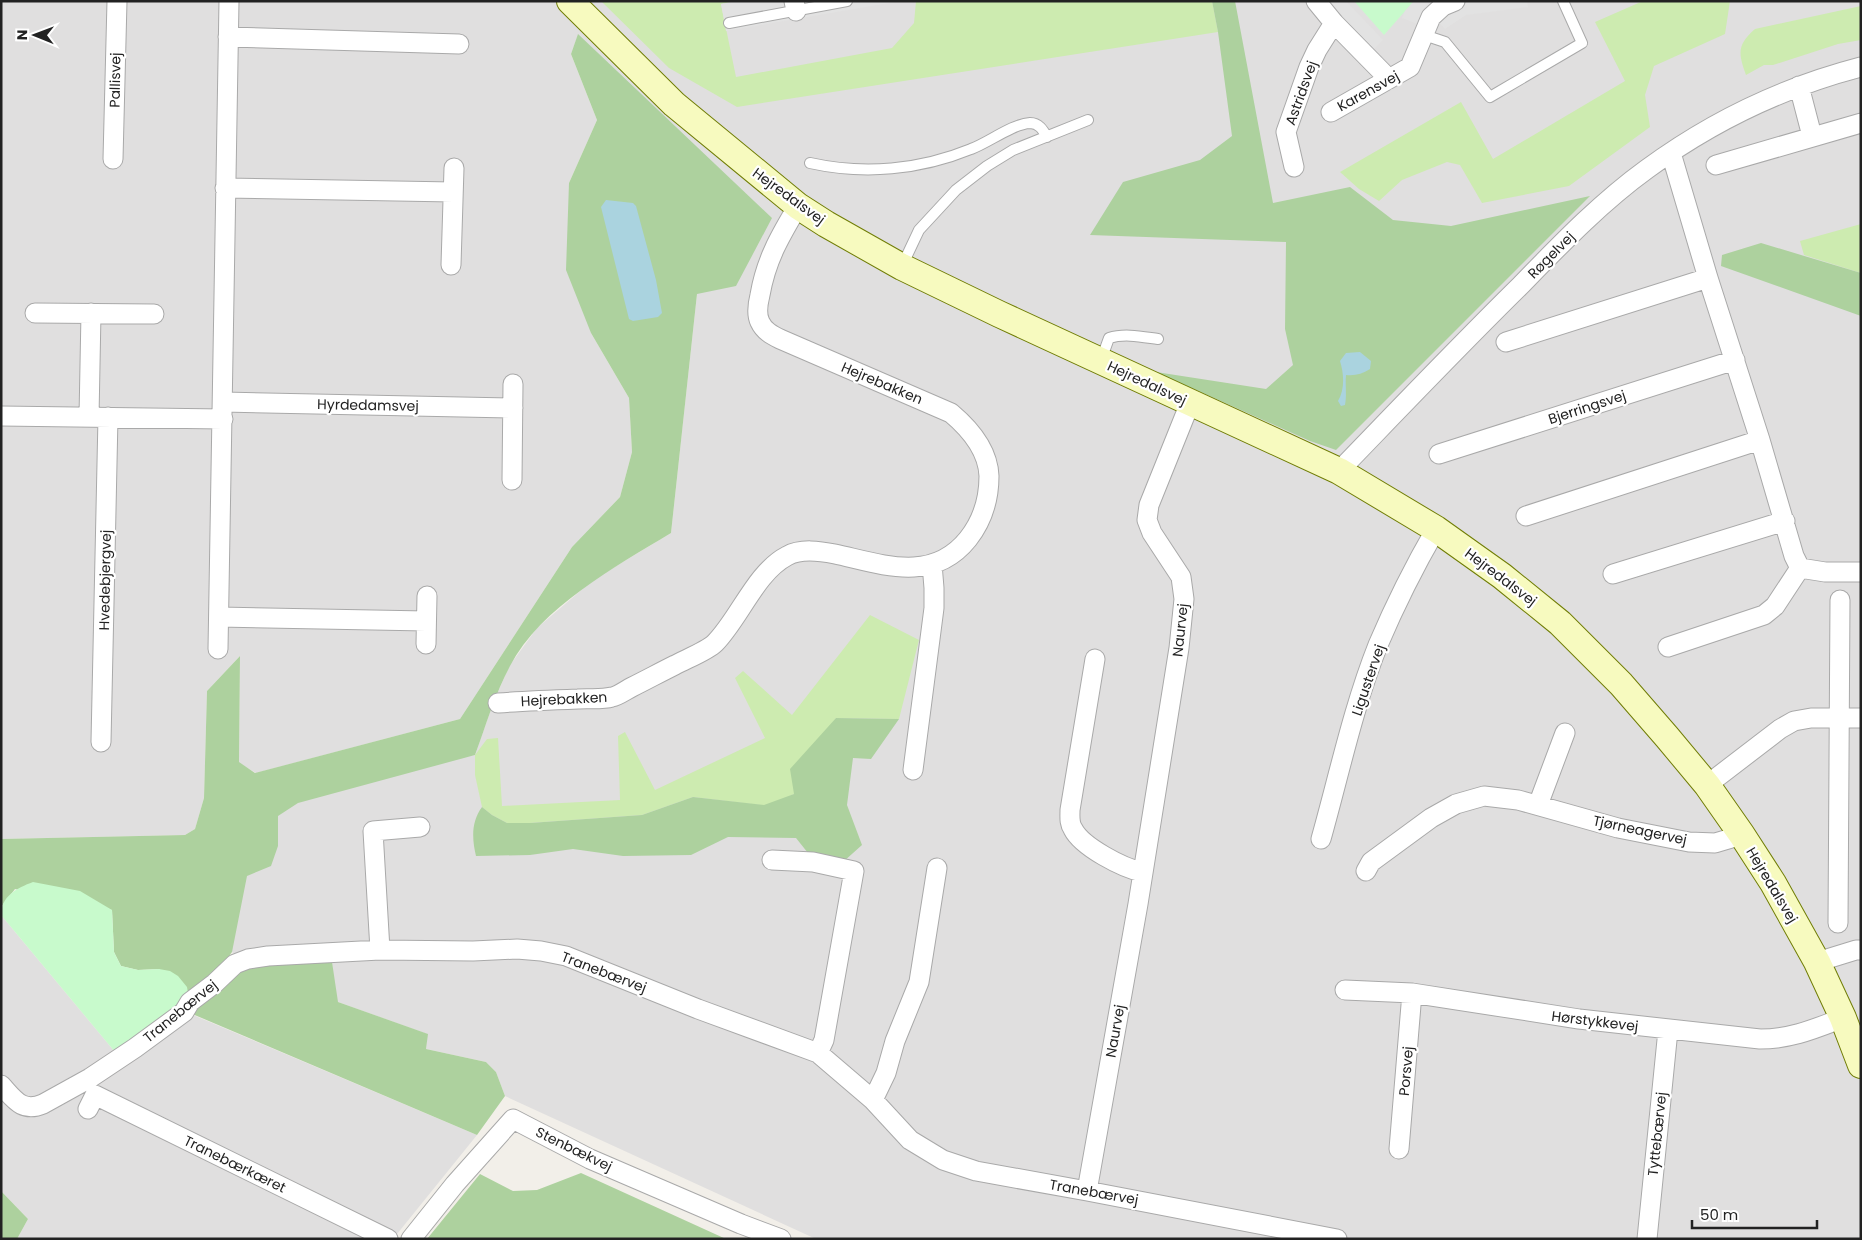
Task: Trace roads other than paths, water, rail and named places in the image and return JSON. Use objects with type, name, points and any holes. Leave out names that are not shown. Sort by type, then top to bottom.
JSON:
[{"type":"street","name":"Pallisvej","points":[[113,159],[117,1]]},
{"type":"street","points":[[218,649],[229,1]]},
{"type":"street","name":"Hejredalsvej","points":[[570,1],[674,104],[798,206],[826,224],[902,267],[1339,471],[1436,529],[1502,576],[1560,623],[1621,684],[1707,785],[1742,835],[1777,890],[1817,962],[1843,1018],[1861,1065]]},
{"type":"street","points":[[1316,1],[1334,23],[1389,80]]},
{"type":"street","name":"Karensvej","points":[[1332,112],[1410,67],[1432,17],[1443,6],[1454,1]]},
{"type":"street","name":"Astridsvej","points":[[1294,167],[1286,132],[1317,50],[1334,23]]},
{"type":"street","points":[[228,37],[458,44]]},
{"type":"street","name":"Røgelvej","points":[[1339,471],[1504,302],[1623,186],[1670,153],[1748,108],[1799,86],[1861,67]]},
{"type":"street","points":[[1799,86],[1812,136]]},
{"type":"street","points":[[1716,165],[1861,123]]},
{"type":"street","points":[[1670,153],[1785,521],[1794,556],[1800,568]]},
{"type":"street","points":[[451,265],[454,168]]},
{"type":"street","points":[[225,188],[453,192]]},
{"type":"street","name":"Hejrebakken","points":[[498,703],[612,697],[715,644],[764,577],[775,564],[788,555],[820,551],[900,568],[916,568],[932,564],[949,556],[964,544],[977,528],[985,510],[989,491],[988,473],[984,455],[976,439],[965,425],[951,413],[780,340],[766,331],[759,321],[758,306],[763,273],[779,238],[798,206]]},
{"type":"street","points":[[1506,342],[1708,278]]},
{"type":"street","points":[[35,313],[154,314]]},
{"type":"street","points":[[89,417],[91,313]]},
{"type":"street","name":"Bjerringsvej","points":[[1439,454],[1735,360]]},
{"type":"street","points":[[512,480],[513,384]]},
{"type":"street","name":"Naurvej","points":[[1087,1191],[1179,648],[1184,599],[1181,577],[1152,533],[1147,520],[1148,505],[1190,403]]},
{"type":"street","name":"Hyrdedamsvej","points":[[223,410],[513,408]]},
{"type":"street","points":[[1,416],[108,417],[223,410]]},
{"type":"street","name":"Hvedebjergvej","points":[[101,742],[108,417]]},
{"type":"street","points":[[1526,516],[1760,440]]},
{"type":"street","points":[[1613,574],[1785,521]]},
{"type":"street","name":"Ligustervej","points":[[1321,839],[1361,694],[1378,646],[1410,574],[1436,529]]},
{"type":"street","points":[[913,770],[934,608],[932,564]]},
{"type":"street","points":[[1800,568],[1825,572],[1861,572]]},
{"type":"street","points":[[1668,647],[1764,615],[1774,606],[1800,568]]},
{"type":"street","points":[[426,644],[427,596]]},
{"type":"street","points":[[1838,922],[1840,600]]},
{"type":"street","points":[[219,617],[426,622]]},
{"type":"street","points":[[1095,659],[1070,810],[1070,821],[1073,830],[1081,839],[1128,869],[1142,872]]},
{"type":"street","points":[[1707,785],[1780,728],[1794,721],[1811,718],[1861,718]]},
{"type":"street","points":[[1538,805],[1565,733]]},
{"type":"street","name":"Tjørneagervej","points":[[1366,871],[1371,862],[1430,818],[1456,804],[1484,796],[1518,800],[1618,828],[1689,842],[1714,844],[1742,835]]},
{"type":"street","points":[[380,950],[373,831],[420,827]]},
{"type":"street","points":[[772,860],[813,862],[854,871],[824,1040],[818,1053]]},
{"type":"street","points":[[873,1100],[886,1073],[895,1041],[918,982],[938,868]]},
{"type":"street","name":"Tranebærvej","points":[[1,1085],[18,1104],[29,1107],[43,1104],[90,1078],[135,1048],[184,1012],[190,1002],[215,983],[235,964],[248,959],[268,956],[380,950],[473,951],[517,949],[541,951],[566,956],[698,1009],[818,1053],[873,1100],[910,1140],[943,1160],[976,1171],[1337,1239]]},
{"type":"street","points":[[1817,962],[1861,950]]},
{"type":"street","name":"Hørstykkevej","points":[[1345,990],[1412,993],[1579,1019],[1760,1039],[1779,1039],[1795,1036],[1843,1018]]},
{"type":"street","name":"Porsvej","points":[[1399,1149],[1412,993]]},
{"type":"street","name":"Tyttebærvej","points":[[1646,1239],[1668,1030]]},
{"type":"street","name":"Tranebærkæret","points":[[88,1110],[95,1095],[388,1239]]},
{"type":"street","name":"Stenbækvej","points":[[411,1239],[455,1184],[513,1119],[590,1159],[697,1206],[780,1239]]},
{"type":"lane","points":[[729,23],[795,6],[847,1]]},
{"type":"lane","points":[[1424,35],[1445,42],[1490,97],[1582,44],[1563,1]]},
{"type":"lane","points":[[902,267],[919,230],[956,190],[987,166],[1013,150],[1088,120]]},
{"type":"lane","points":[[810,163],[836,169],[861,171],[898,168],[940,160],[972,149],[1028,123],[1036,124],[1042,128],[1047,137]]},
{"type":"lane","points":[[1100,361],[1109,338],[1116,336],[1142,336],[1158,339]]},
{"type":"water","points":[[606,200],[633,203],[636,206],[656,280],[662,313],[658,317],[633,321],[629,319],[601,207]]},
{"type":"water","points":[[1360,352],[1371,361],[1370,369],[1358,374],[1346,375],[1345,405],[1341,406],[1338,401],[1342,392],[1343,381],[1340,361],[1346,353]]}]
